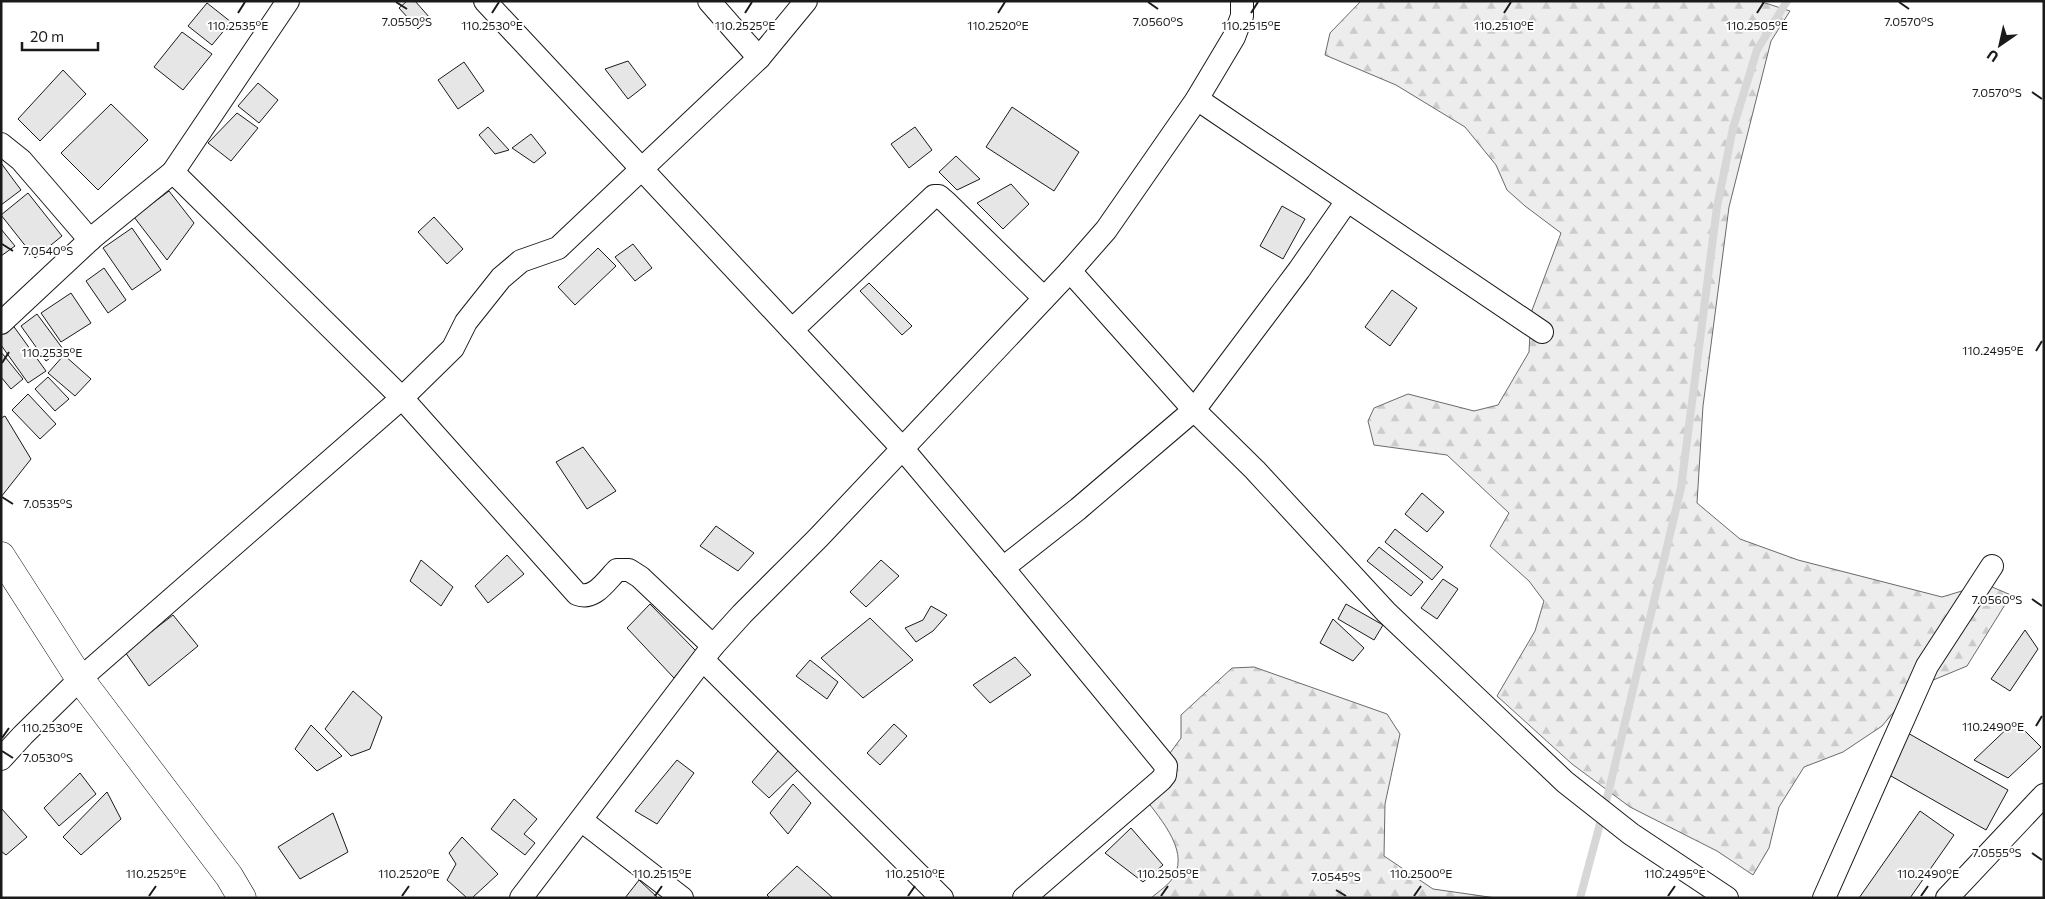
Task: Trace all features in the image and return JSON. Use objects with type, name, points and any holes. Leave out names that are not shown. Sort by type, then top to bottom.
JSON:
[{"type":"street","points":[[1,323],[90,240],[173,172],[288,1]]},
{"type":"street","points":[[485,1],[640,170],[902,448],[1003,568],[1166,769],[1161,780],[1024,898]]},
{"type":"street","points":[[709,1],[759,58]]},
{"type":"street","points":[[1,759],[80,680],[402,398],[453,348],[466,322],[501,278],[520,261],[558,248],[759,58],[806,1]]},
{"type":"street","points":[[521,898],[708,653],[1070,271],[1106,230],[1197,98],[1234,36],[1242,16],[1242,1]]},
{"type":"street","points":[[1197,98],[1542,332]]},
{"type":"street","points":[[1,144],[21,160],[90,240]]},
{"type":"street","points":[[173,172],[402,398],[577,594],[588,596],[598,591],[617,570],[629,570],[640,577],[708,653],[942,898]]},
{"type":"street","points":[[792,330],[934,196],[939,196],[946,202],[1044,298]]},
{"type":"street","points":[[1003,568],[1078,509],[1194,410],[1299,270],[1347,201]]},
{"type":"street","points":[[1070,271],[1194,410],[1255,470],[1386,612],[1565,782],[1631,834],[1727,898]]},
{"type":"street","points":[[1,556],[80,680],[229,876],[242,898]]},
{"type":"street","points":[[1824,898],[1927,666],[1992,566]]},
{"type":"street","points":[[1947,898],[2044,795]]},
{"type":"street","points":[[581,820],[682,898]]},
{"type":"green space","points":[[1361,1],[1759,1],[1790,11],[1771,41],[1729,207],[1703,406],[1697,503],[1740,539],[1798,560],[1942,597],[1985,584],[2011,595],[1967,666],[1914,688],[1882,726],[1843,752],[1804,767],[1779,807],[1769,848],[1753,875],[1717,851],[1630,807],[1572,764],[1497,696],[1535,631],[1544,601],[1529,581],[1490,546],[1509,513],[1447,455],[1374,445],[1368,421],[1374,408],[1408,394],[1474,411],[1498,405],[1529,352],[1531,313],[1561,233],[1507,190],[1496,165],[1465,127],[1396,85],[1325,55],[1330,33]]},
{"type":"green space","points":[[1254,667],[1387,714],[1400,734],[1385,804],[1384,856],[1433,889],[1496,898],[1151,898],[1167,885],[1174,876],[1178,866],[1178,855],[1175,843],[1169,832],[1141,793],[1181,738],[1181,715],[1232,668]]},
{"type":"building","points":[[407,1],[415,1],[430,18],[418,29],[399,8]]},
{"type":"building","points":[[207,3],[231,22],[212,45],[188,26]]},
{"type":"building","points":[[182,32],[212,54],[183,90],[154,67]]},
{"type":"building","points":[[628,61],[646,85],[628,99],[605,69]]},
{"type":"building","points":[[464,62],[484,91],[458,109],[438,80]]},
{"type":"building","points":[[63,70],[86,94],[40,141],[18,119]]},
{"type":"building","points":[[258,83],[278,100],[259,123],[238,106]]},
{"type":"building","points":[[111,104],[148,140],[98,190],[61,153]]},
{"type":"building","points":[[1012,107],[1079,152],[1054,191],[986,147]]},
{"type":"building","points":[[237,113],[258,128],[231,161],[208,143]]},
{"type":"building","points":[[488,127],[509,150],[495,154],[479,135]]},
{"type":"building","points":[[915,127],[932,150],[909,168],[891,144]]},
{"type":"building","points":[[531,134],[546,153],[534,163],[512,148]]},
{"type":"building","points":[[956,156],[980,179],[957,190],[939,172]]},
{"type":"building","points":[[1,163],[21,190],[1,205]]},
{"type":"building","points":[[1011,184],[1029,204],[1003,229],[977,203]]},
{"type":"building","points":[[169,191],[194,223],[167,260],[134,217]]},
{"type":"building","points":[[28,193],[62,236],[35,258],[1,215]]},
{"type":"building","points":[[1282,206],[1305,219],[1283,259],[1260,246]]},
{"type":"building","points":[[434,217],[463,249],[447,264],[418,232]]},
{"type":"building","points":[[132,228],[161,270],[132,290],[103,248]]},
{"type":"building","points":[[1,229],[15,246],[1,256]]},
{"type":"building","points":[[633,244],[652,268],[635,281],[615,257]]},
{"type":"building","points":[[598,248],[616,266],[575,305],[558,287]]},
{"type":"building","points":[[104,268],[126,300],[108,313],[86,281]]},
{"type":"building","points":[[869,283],[912,326],[902,335],[860,291]]},
{"type":"building","points":[[1392,290],[1417,308],[1390,346],[1365,327]]},
{"type":"building","points":[[71,293],[91,323],[61,342],[41,313]]},
{"type":"building","points":[[37,314],[63,349],[46,361],[21,326]]},
{"type":"building","points":[[12,324],[46,371],[28,383],[1,345],[1,331]]},
{"type":"building","points":[[1,352],[23,379],[11,389],[1,377]]},
{"type":"building","points":[[64,355],[91,379],[75,396],[48,373]]},
{"type":"building","points":[[48,377],[69,399],[55,411],[35,389]]},
{"type":"building","points":[[28,394],[56,424],[40,439],[12,410]]},
{"type":"building","points":[[5,416],[31,459],[1,497],[1,418]]},
{"type":"building","points":[[583,447],[616,491],[587,509],[556,462]]},
{"type":"building","points":[[1422,493],[1444,512],[1427,532],[1405,514]]},
{"type":"building","points":[[716,526],[754,553],[738,571],[700,546]]},
{"type":"building","points":[[1395,529],[1443,567],[1432,580],[1385,542]]},
{"type":"building","points":[[1379,547],[1423,582],[1411,596],[1367,561]]},
{"type":"building","points":[[507,555],[524,574],[488,603],[475,586]]},
{"type":"building","points":[[421,560],[453,587],[441,606],[410,581]]},
{"type":"building","points":[[881,560],[899,576],[866,607],[850,592]]},
{"type":"building","points":[[1443,579],[1458,589],[1437,619],[1421,608]]},
{"type":"building","points":[[650,604],[696,651],[674,678],[627,628]]},
{"type":"building","points":[[1346,604],[1383,625],[1374,640],[1338,619]]},
{"type":"building","points":[[931,606],[947,615],[933,631],[916,642],[905,628],[923,620]]},
{"type":"building","points":[[173,615],[198,646],[149,686],[125,652]]},
{"type":"building","points":[[870,618],[913,660],[863,698],[821,658]]},
{"type":"building","points":[[1333,619],[1364,648],[1353,661],[1320,643]]},
{"type":"building","points":[[2025,630],[2038,649],[2010,691],[1991,679]]},
{"type":"building","points":[[1015,657],[1031,675],[990,703],[973,685]]},
{"type":"building","points":[[810,660],[838,682],[827,699],[796,676]]},
{"type":"building","points":[[353,691],[382,717],[370,749],[351,756],[325,729]]},
{"type":"building","points":[[2015,721],[2041,747],[2008,778],[1974,760]]},
{"type":"building","points":[[894,724],[907,736],[880,765],[867,753]]},
{"type":"building","points":[[311,725],[342,756],[317,771],[295,749]]},
{"type":"building","points":[[1906,732],[2008,790],[1986,830],[1884,772]]},
{"type":"building","points":[[778,751],[799,769],[769,798],[752,782]]},
{"type":"building","points":[[677,760],[694,773],[657,824],[635,811]]},
{"type":"building","points":[[80,773],[96,794],[59,826],[44,808]]},
{"type":"building","points":[[793,784],[811,803],[788,834],[770,813]]},
{"type":"building","points":[[107,792],[121,819],[81,855],[63,837]]},
{"type":"building","points":[[514,799],[537,819],[524,834],[535,843],[525,855],[491,829]]},
{"type":"building","points":[[1,808],[27,837],[6,855],[1,851]]},
{"type":"building","points":[[1920,811],[1954,835],[1910,898],[1859,898]]},
{"type":"building","points":[[333,813],[348,852],[300,879],[278,847]]},
{"type":"building","points":[[1131,828],[1163,865],[1143,882],[1105,853]]},
{"type":"building","points":[[462,837],[498,874],[472,898],[467,898],[447,880],[456,864],[449,853]]},
{"type":"building","points":[[797,866],[833,898],[770,898],[767,895]]},
{"type":"building","points":[[639,880],[658,898],[625,898]]},
{"type":"waterway","points":[[1580,898],[1608,794],[1681,488],[1717,207],[1733,128],[1757,50],[1787,1]]}]
